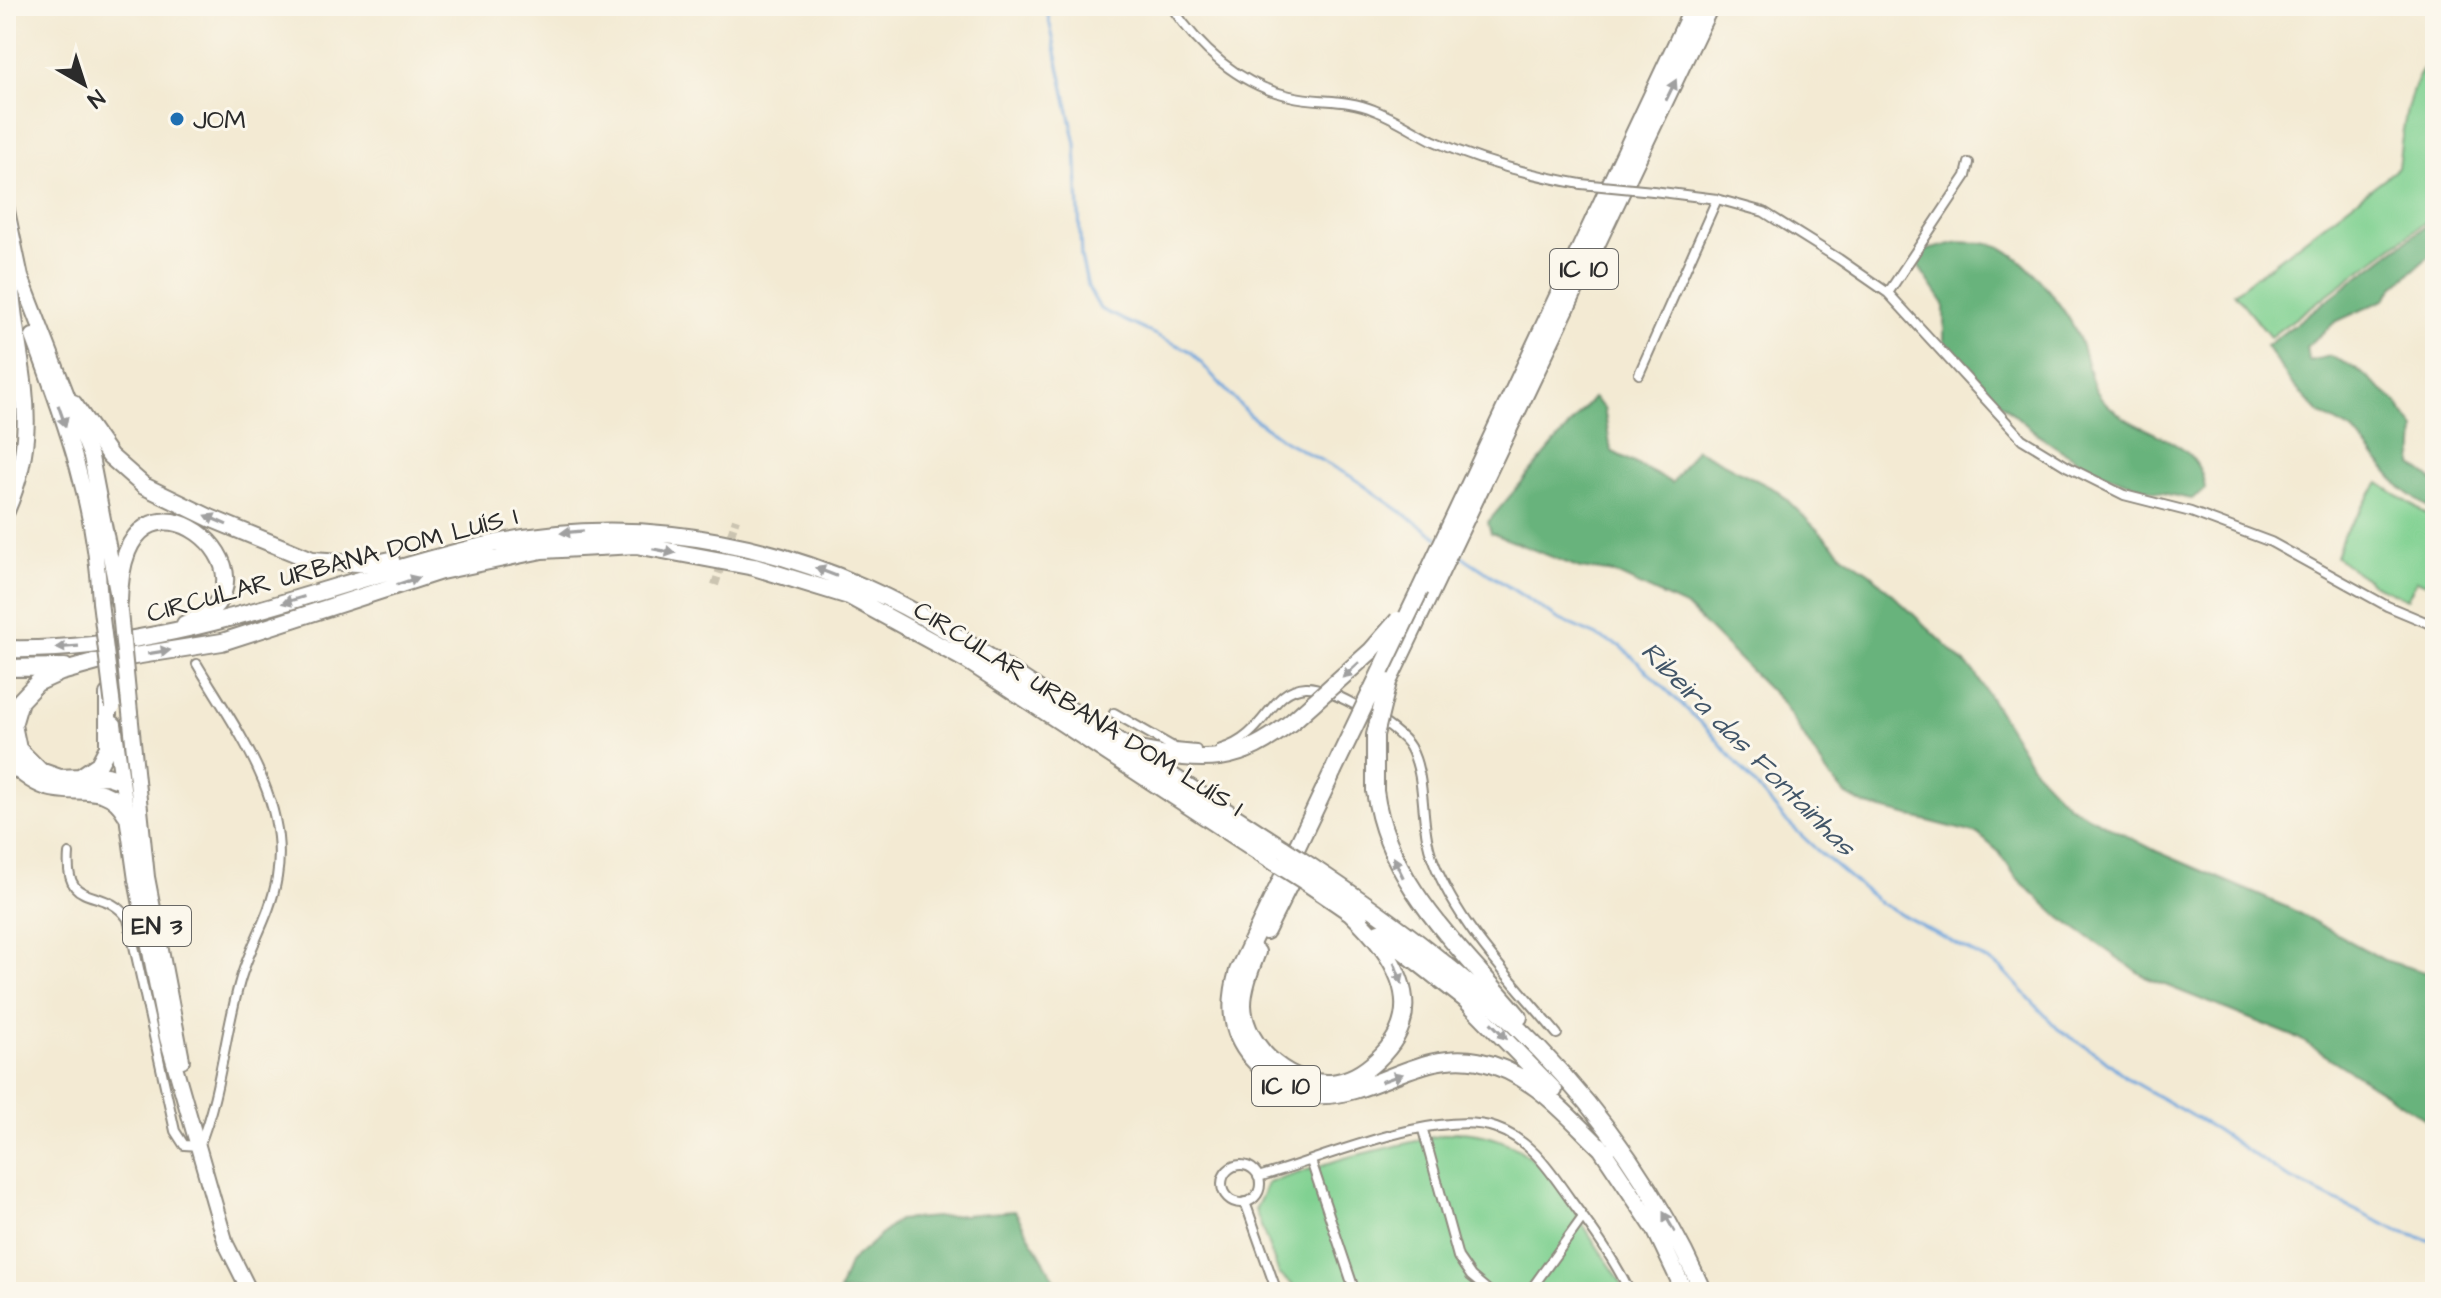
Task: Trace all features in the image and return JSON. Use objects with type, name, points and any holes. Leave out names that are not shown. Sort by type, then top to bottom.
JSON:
[{"type":"highway","name":"IC 10","points":[[1351,913],[1373,934],[1396,964],[1404,993],[1403,1019],[1387,1050],[1360,1073],[1337,1082],[1305,1080],[1284,1071],[1266,1055],[1250,1032],[1243,1006],[1248,975],[1485,448],[1694,6]]},
{"type":"highway","name":"IC 10","points":[[1606,1153],[1530,1081],[1476,1060],[1442,1060],[1343,1094],[1313,1095],[1290,1089],[1264,1072],[1245,1050],[1232,1022],[1231,996],[1238,971],[1338,773],[1388,682],[1482,489],[1710,6]]},
{"type":"highway","points":[[6,511],[22,471],[28,422],[8,271]]},
{"type":"highway","points":[[73,403],[110,456],[144,486],[210,518],[312,560],[372,564],[428,551],[535,535]]},
{"type":"highway","points":[[6,649],[87,646],[186,624],[207,612],[222,589],[224,578],[216,549],[192,526],[172,522],[152,526],[136,537],[125,551],[119,576],[119,602]]},
{"type":"highway","name":"CIRCULAR URBANA DOM LUÍS I","points":[[128,639],[201,627],[407,565],[535,535],[631,530],[697,537],[775,554],[823,570],[914,613],[1129,748],[1280,856]]},
{"type":"highway","name":"CIRCULAR URBANA DOM LUÍS I","points":[[82,666],[222,642],[441,571],[542,550],[636,545],[754,567],[849,596],[968,661],[1442,961],[1571,1080],[1644,1181],[1686,1252],[1703,1292]]},
{"type":"highway","name":"IC 10","points":[[1129,748],[1184,759],[1215,760],[1262,744],[1294,720],[1381,641],[1420,590]]},
{"type":"highway","points":[[6,668],[82,666]]},
{"type":"highway","points":[[82,666],[46,678],[28,690],[15,710],[13,725],[18,749],[32,766],[60,778],[107,776],[120,780]]},
{"type":"highway","points":[[80,777],[99,764],[108,747],[109,676]]},
{"type":"highway","name":"IC 10","points":[[1388,682],[1375,735],[1375,791],[1383,831],[1406,882],[1571,1080]]},
{"type":"highway","points":[[6,758],[34,782],[46,786],[100,789],[120,780]]},
{"type":"highway","points":[[100,789],[122,805],[126,814]]},
{"type":"highway","name":"CIRCULAR URBANA DOM LUÍS I","points":[[1306,873],[1351,913],[1435,974],[1490,1022],[1606,1153],[1655,1229],[1685,1292]]},
{"type":"main road","name":"EN 3","points":[[6,206],[21,277],[73,403],[91,457],[119,602],[144,854],[199,1146]]},
{"type":"main road","name":"EN 3","points":[[8,271],[79,465],[95,542],[120,780],[167,1038],[226,1244],[250,1292]]},
{"type":"main road","points":[[133,761],[120,780],[131,792],[138,840],[144,854]]},
{"type":"street","points":[[1171,6],[1213,58],[1250,82],[1290,97],[1343,100],[1372,108],[1433,140],[1486,162],[1581,184],[1717,199],[1764,212],[1888,293],[2022,439],[2124,495],[2191,512],[2271,542],[2387,606],[2435,626]]},
{"type":"street","points":[[1888,293],[1966,176],[1969,163]]},
{"type":"street","points":[[1639,374],[1717,199]]},
{"type":"street","points":[[69,854],[67,877],[78,892],[118,905],[128,919],[175,1131],[184,1145],[199,1146],[215,1103],[240,979],[265,925],[278,875],[276,825],[256,763],[197,664]]},
{"type":"street","points":[[1114,713],[1175,748],[1209,752],[1238,744],[1261,727],[1276,702],[1288,691],[1310,686],[1395,729],[1411,748],[1432,860],[1451,897],[1489,951],[1557,1034]]},
{"type":"street","points":[[1258,1177],[1423,1130],[1469,1122],[1506,1132],[1538,1156],[1583,1217],[1630,1292]]},
{"type":"street","points":[[1423,1130],[1458,1257],[1471,1276],[1490,1292]]},
{"type":"street","points":[[1311,1161],[1355,1292]]},
{"type":"street","points":[[1239,1165],[1252,1168],[1258,1177],[1259,1189],[1254,1197],[1245,1202],[1234,1202],[1222,1189],[1224,1175],[1239,1165]]},
{"type":"street","points":[[1245,1202],[1277,1292]]},
{"type":"street","points":[[1529,1292],[1583,1217]]},
{"type":"green space","points":[[2435,59],[2435,215],[2270,337],[2234,293],[2398,168],[2412,92],[2418,77]]},
{"type":"green space","points":[[2435,219],[2435,251],[2394,287],[2384,300],[2335,322],[2306,347],[2309,361],[2331,356],[2357,369],[2396,402],[2415,429],[2413,465],[2435,482],[2435,513],[2401,488],[2354,432],[2319,413],[2291,383],[2266,346]]},
{"type":"green space","points":[[1959,242],[1997,245],[2037,277],[2077,333],[2094,386],[2104,401],[2123,417],[2186,452],[2195,461],[2205,489],[2192,499],[2152,490],[2083,463],[2026,425],[1972,374],[1944,344],[1944,304],[1919,267],[1923,251]]},
{"type":"green space","points":[[1593,398],[1604,408],[1611,451],[1672,483],[1696,449],[1778,491],[1842,554],[1870,573],[1974,672],[2034,769],[2069,806],[2156,851],[2291,909],[2384,960],[2435,975],[2435,1125],[2298,1038],[2145,977],[2057,915],[2016,877],[1999,852],[1978,834],[1863,804],[1845,794],[1827,773],[1782,702],[1687,607],[1614,573],[1580,568],[1491,533],[1488,522]]},
{"type":"green space","points":[[2379,483],[2435,520],[2435,588],[2417,580],[2407,599],[2374,585],[2336,557],[2343,536]]},
{"type":"green space","points":[[1455,1132],[1503,1141],[1539,1165],[1567,1199],[1626,1292],[1294,1292],[1292,1284],[1279,1274],[1255,1210],[1268,1183],[1344,1158]]},
{"type":"green space","points":[[1015,1211],[1062,1292],[839,1292],[849,1263],[898,1220]]},
{"type":"waterway","name":"Ribeira das Fontainhas","points":[[1046,6],[1076,144],[1081,257],[1088,287],[1100,309],[1190,351],[1248,414],[1283,440],[1352,477],[1438,538]]},
{"type":"waterway","name":"Ribeira das Fontainhas","points":[[1457,553],[1558,619],[1622,647],[1711,733],[1785,820],[1817,850],[1880,903],[2001,968],[2058,1029],[2099,1055],[2131,1081],[2215,1129],[2285,1176],[2398,1231],[2435,1242]]},
{"type":"tunnel","points":[[727,546],[736,519]]},
{"type":"tunnel","points":[[715,585],[723,559]]},
{"type":"place","name":"JOM","points":[[177,119]]}]
